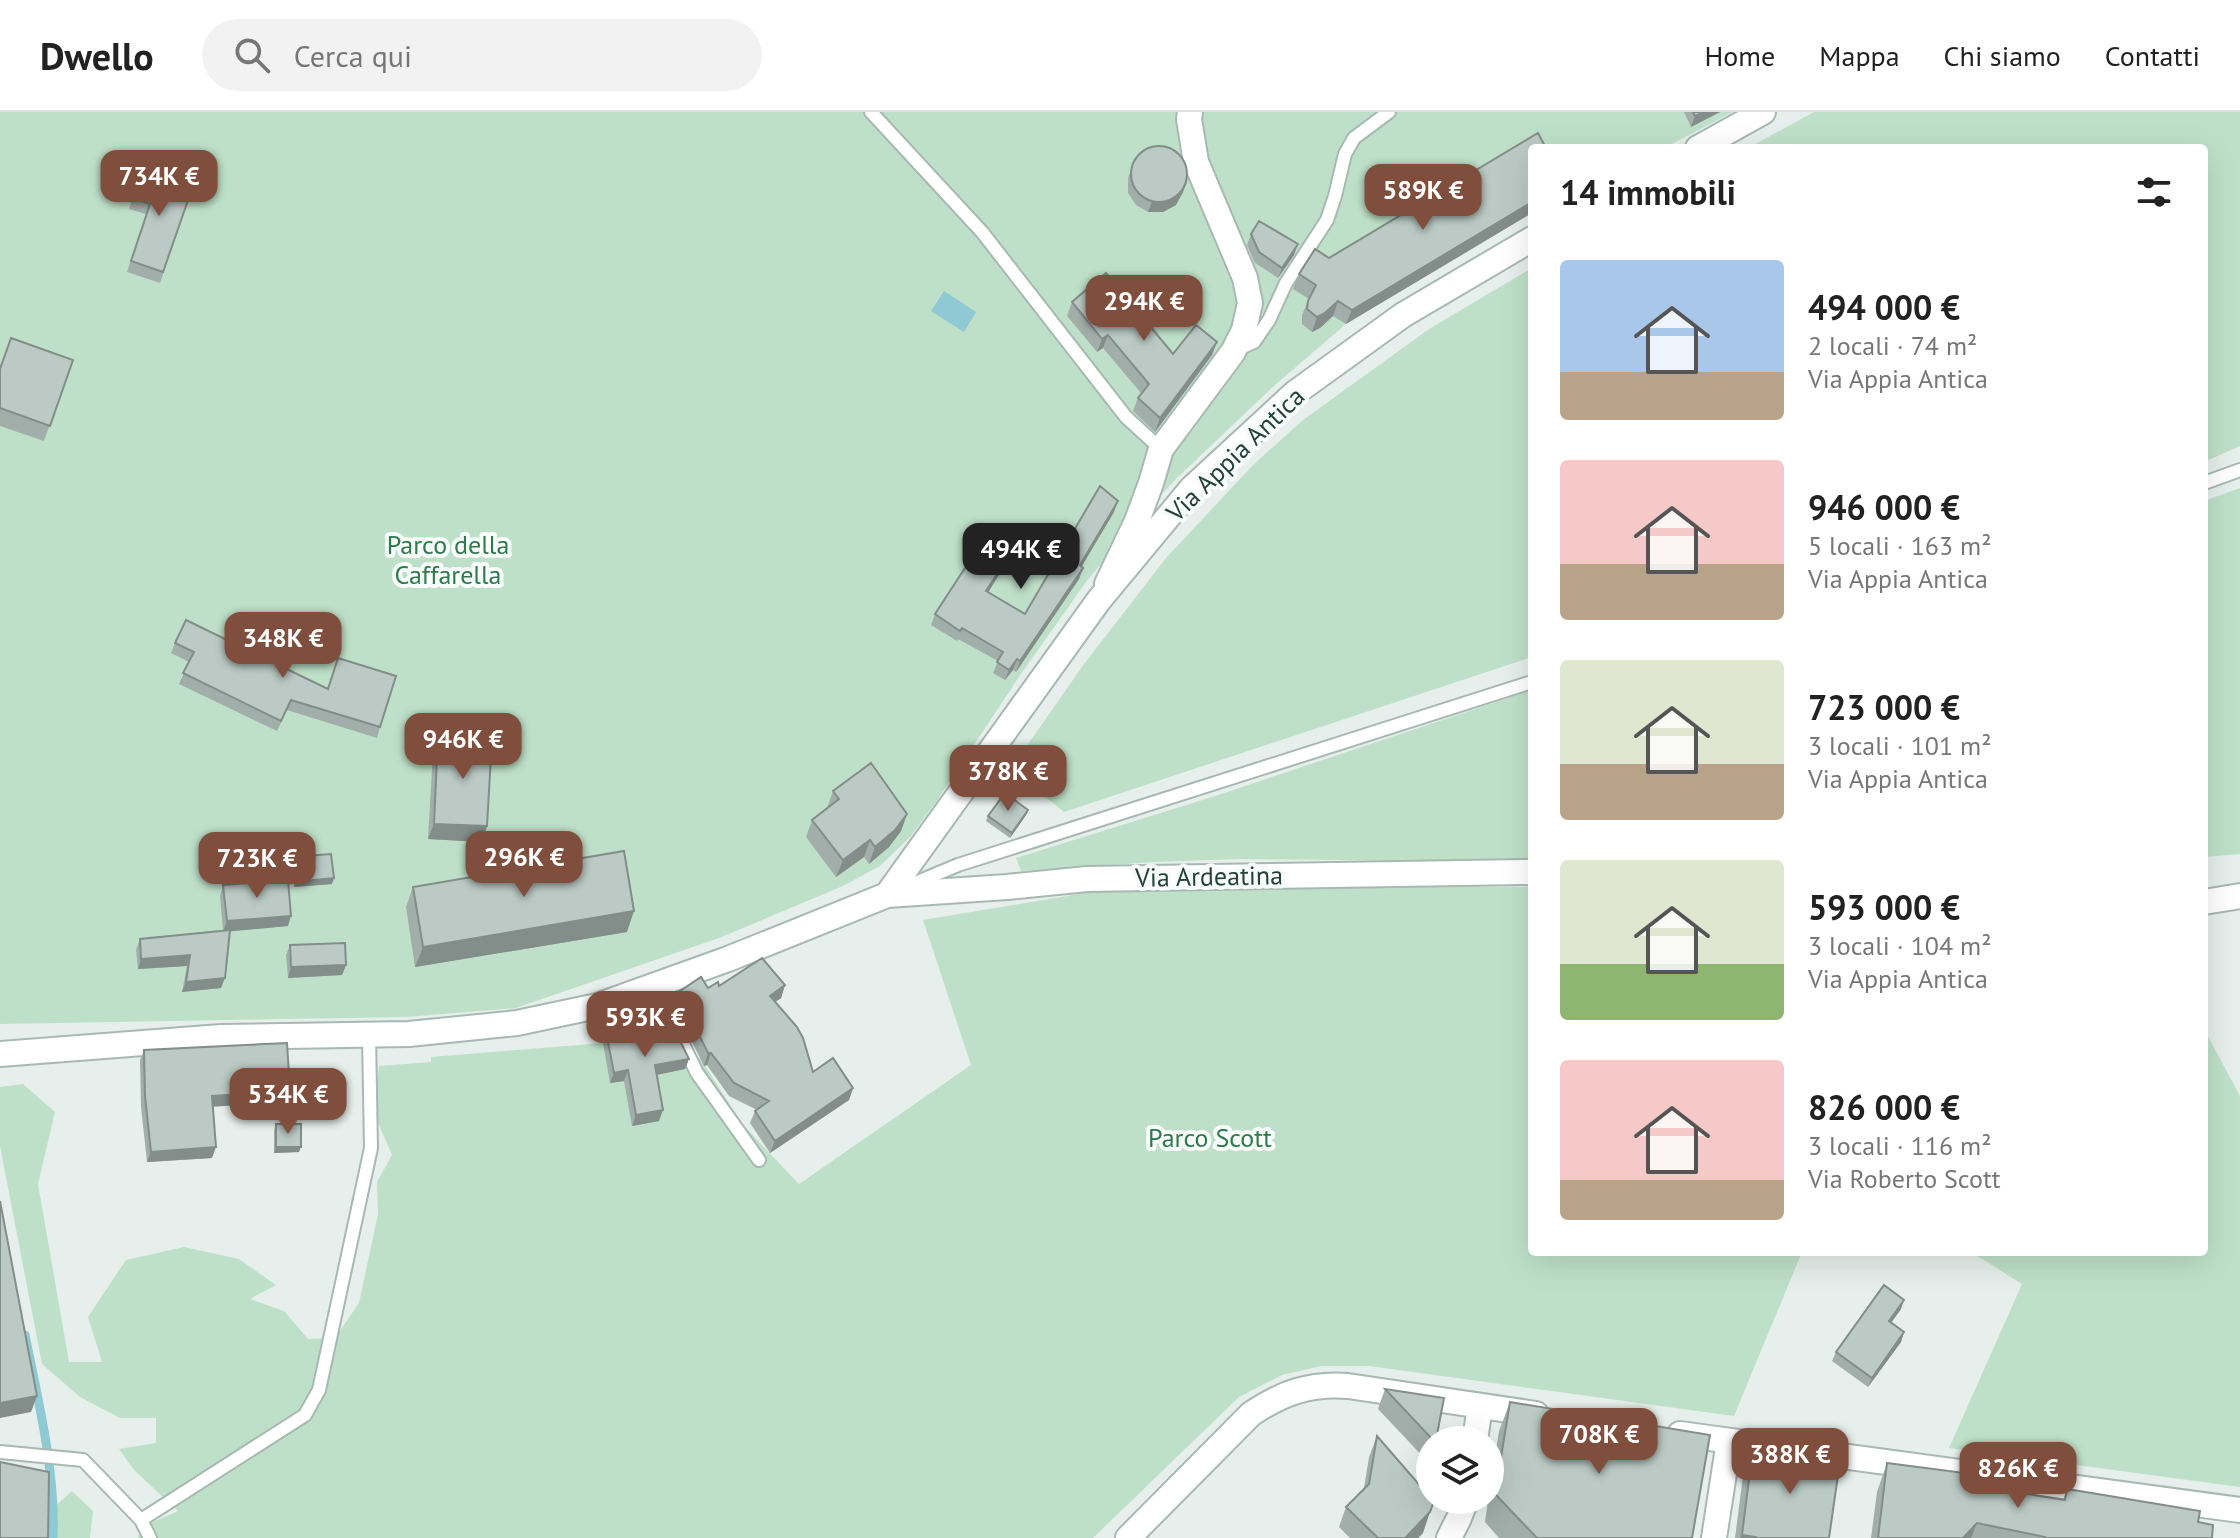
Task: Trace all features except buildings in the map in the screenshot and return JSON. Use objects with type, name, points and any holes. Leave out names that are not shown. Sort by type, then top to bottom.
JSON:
[{"type":"street","points":[[1099,600],[1137,521],[1161,449],[1233,352],[1244,330],[1250,303],[1245,278],[1196,162],[1190,112]]},
{"type":"street","points":[[1705,144],[1763,112]]},
{"type":"street","name":"Via Appia Antica","points":[[887,895],[1099,600],[1192,488],[1295,393],[1403,315],[1528,241]]},
{"type":"street","name":"Via Ardeatina","points":[[887,895],[1087,879],[1528,872]]},
{"type":"street","points":[[0,1054],[221,1037],[369,1036],[517,1023],[597,1006],[728,959],[887,895]]},
{"type":"street","points":[[2208,901],[2240,896]]},
{"type":"street","points":[[1128,1538],[1251,1414],[1274,1398],[1295,1391],[1333,1385],[1363,1388],[1555,1417]]},
{"type":"street","points":[[1477,1426],[1480,1406]]},
{"type":"street","points":[[1660,1431],[2240,1510]]},
{"type":"street","points":[[1714,1538],[1729,1441]]},
{"type":"street","points":[[1449,1538],[1461,1514]]},
{"type":"lane","points":[[871,112],[982,232],[1126,417],[1161,449]]},
{"type":"lane","points":[[1233,352],[1254,342],[1269,320],[1286,283],[1327,220],[1345,154],[1354,138],[1389,112]]},
{"type":"lane","points":[[2208,482],[2240,470]]},
{"type":"lane","points":[[887,895],[958,865],[1528,683]]},
{"type":"lane","points":[[654,985],[697,1073],[759,1160]]},
{"type":"lane","points":[[141,1520],[305,1415],[319,1390],[371,1148],[369,1036]]},
{"type":"lane","points":[[0,1452],[83,1460],[141,1520],[150,1538]]},
{"type":"green space","name":"Parco della Caffarella","points":[[0,112],[1733,112],[1672,144],[1528,144],[1528,215],[1346,324],[1275,385],[1178,477],[1086,582],[910,837],[880,866],[843,886],[719,938],[516,1008],[406,1017],[0,1024]]},
{"type":"green space","points":[[1814,112],[2240,112],[2240,446],[2208,460],[2208,144],[1755,144]]},
{"type":"green space","points":[[1528,270],[1528,658],[1064,812],[1036,789],[1049,779],[1019,757],[1084,664],[1166,558],[1254,464],[1303,420],[1429,329]]},
{"type":"green space","points":[[2240,488],[2240,854],[2208,857],[2208,500]]},
{"type":"green space","points":[[1528,691],[1528,862],[1240,859],[1021,871],[1016,858],[1215,796]]},
{"type":"green space","name":"Parco Scott","points":[[1528,887],[1528,1256],[1800,1256],[1734,1416],[1369,1366],[1321,1366],[1282,1375],[1239,1397],[1093,1538],[138,1538],[141,1527],[178,1511],[134,1470],[119,1449],[156,1443],[156,1418],[120,1418],[80,1397],[42,1364],[0,1146],[0,1087],[23,1084],[55,1112],[38,1184],[69,1362],[102,1362],[88,1317],[126,1260],[184,1247],[239,1259],[276,1285],[250,1299],[284,1311],[308,1339],[335,1338],[359,1303],[378,1214],[377,1182],[392,1155],[373,1111],[379,1066],[431,1062],[431,1057],[603,1043],[637,1037],[696,1060],[700,1058],[743,1125],[799,1184],[971,1065],[923,920],[1091,892]]},
{"type":"green space","points":[[2208,1036],[2240,1096],[2240,1487],[1949,1448],[2022,1284],[1977,1256],[2208,1256]]},
{"type":"green space","points":[[72,1491],[93,1511],[90,1538],[50,1538],[50,1511]]},
{"type":"water","points":[[944,291],[976,312],[964,332],[931,311]]},
{"type":"waterway","points":[[25,1335],[49,1462],[53,1538]]}]
